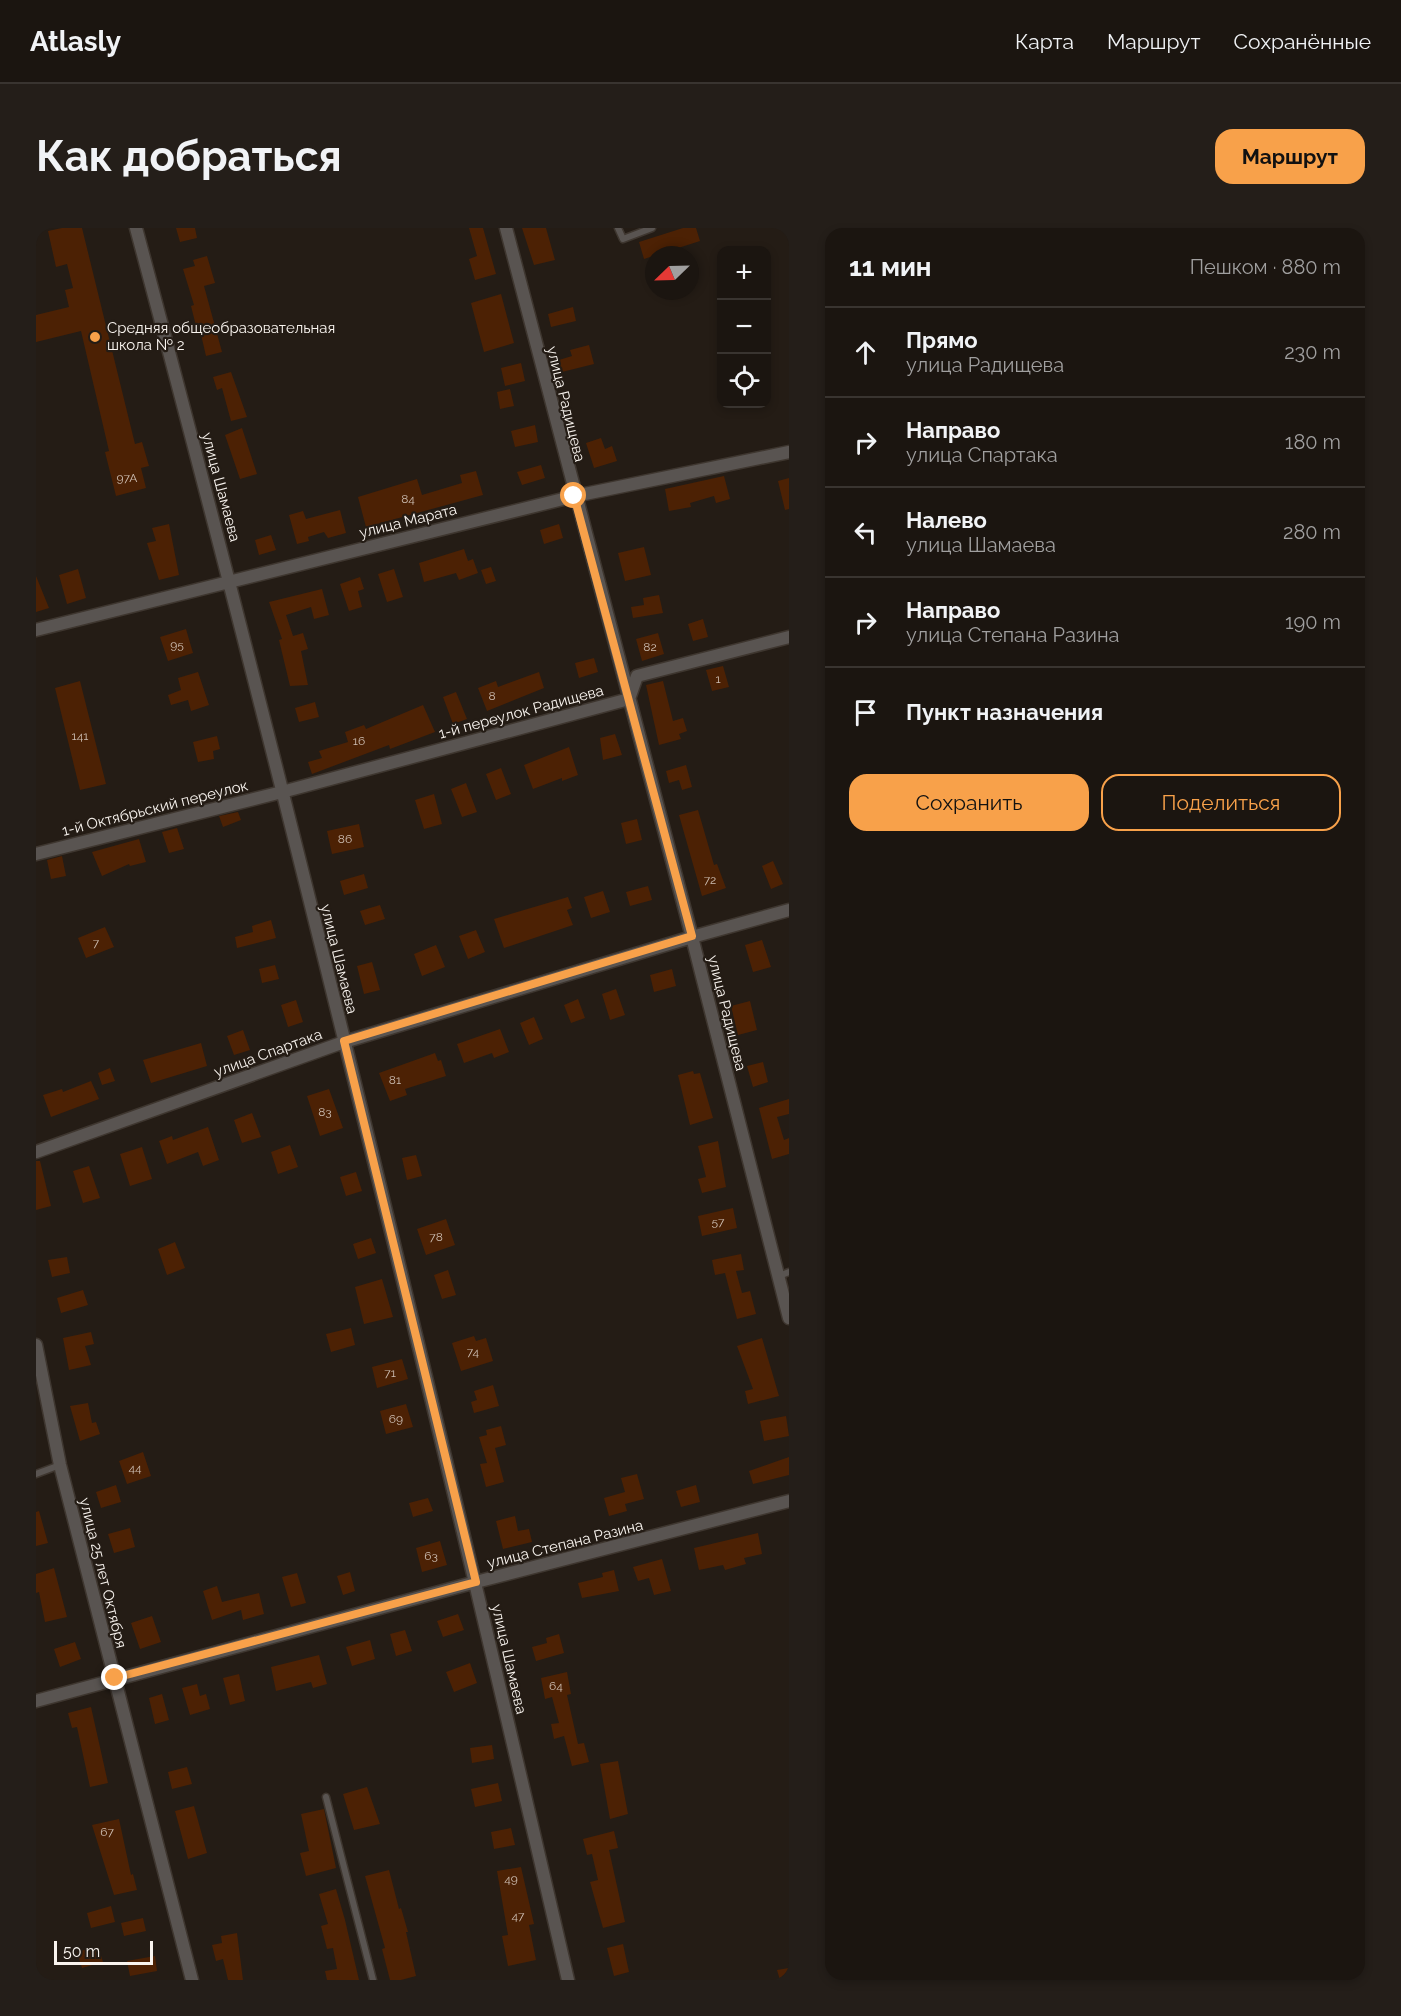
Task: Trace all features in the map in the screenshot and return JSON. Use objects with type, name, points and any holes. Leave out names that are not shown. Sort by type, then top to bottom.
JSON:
[{"type":"street","name":"улица Шамаева","points":[[136,228],[230,580],[344,1041],[476,1582],[568,1980]]},
{"type":"street","name":"улица Радищева","points":[[506,228],[574,496],[784,1274],[789,1318]]},
{"type":"street","name":"улица Марата","points":[[36,630],[574,496],[789,452]]},
{"type":"street","points":[[629,699],[637,676],[789,637]]},
{"type":"street","name":"1-й переулок Радищева","points":[[282,792],[629,699]]},
{"type":"street","name":"1-й Октябрьский переулок","points":[[36,854],[282,792]]},
{"type":"street","name":"улица Спартака","points":[[36,1152],[344,1041],[692,936],[789,910]]},
{"type":"street","name":"улица 25 лет Октября","points":[[36,1346],[60,1465],[192,1980]]},
{"type":"street","name":"улица Степана Разина","points":[[36,1701],[476,1582],[789,1501]]},
{"type":"lane","points":[[618,228],[623,239],[652,228]]},
{"type":"lane","points":[[36,1474],[60,1465]]},
{"type":"lane","points":[[326,1797],[373,1980]]},
{"type":"building","name":"Средняя общеобразовательная школа № 2","points":[[82,228],[135,444],[142,442],[149,466],[141,468],[146,488],[116,496],[105,452],[109,451],[81,331],[36,342],[36,315],[69,307],[65,290],[73,288],[67,264],[56,267],[48,231]]},
{"type":"building","points":[[176,228],[195,228],[197,238],[180,242]]},
{"type":"building","points":[[469,228],[483,228],[496,274],[475,280],[469,259],[477,256]]},
{"type":"building","points":[[522,228],[546,228],[555,260],[534,265]]},
{"type":"building","points":[[683,228],[696,228],[700,241],[684,246],[645,246],[644,259],[639,242]]},
{"type":"building","points":[[207,256],[215,283],[204,286],[222,352],[206,356],[199,326],[196,326],[191,306],[194,305],[183,269],[195,266],[193,260]]},
{"type":"building","points":[[501,294],[514,343],[484,352],[471,303]]},
{"type":"building","points":[[573,307],[576,321],[551,327],[548,314]]},
{"type":"building","points":[[589,345],[594,364],[562,372],[559,360],[572,356],[570,350]]},
{"type":"building","points":[[521,363],[525,381],[505,386],[501,368]]},
{"type":"building","points":[[231,372],[247,417],[231,421],[222,388],[217,390],[213,377]]},
{"type":"building","points":[[510,389],[514,406],[500,409],[497,392]]},
{"type":"building","points":[[535,425],[538,442],[515,447],[511,431]]},
{"type":"building","points":[[242,428],[257,474],[240,479],[225,435]]},
{"type":"building","points":[[601,438],[605,449],[612,446],[617,461],[594,468],[586,443]]},
{"type":"building","points":[[541,465],[545,478],[522,485],[517,472]]},
{"type":"building","points":[[476,471],[483,495],[366,527],[358,497],[417,479],[422,495],[462,483],[460,475]]},
{"type":"building","points":[[724,476],[730,499],[716,503],[714,496],[690,503],[691,507],[669,511],[665,489]]},
{"type":"building","points":[[789,478],[789,509],[785,510],[778,481]]},
{"type":"building","points":[[340,510],[346,533],[328,538],[324,532],[308,537],[309,541],[297,544],[289,515],[303,511],[306,519]]},
{"type":"building","points":[[169,524],[179,575],[159,580],[147,543],[156,541],[152,528]]},
{"type":"building","points":[[559,524],[563,538],[544,544],[540,530]]},
{"type":"building","points":[[271,535],[276,550],[259,555],[255,540]]},
{"type":"building","points":[[644,547],[651,575],[625,581],[618,553]]},
{"type":"building","points":[[464,549],[468,561],[473,559],[478,573],[459,580],[456,573],[424,582],[419,563]]},
{"type":"building","points":[[491,567],[496,581],[486,584],[481,570]]},
{"type":"building","points":[[78,569],[86,598],[67,604],[59,575]]},
{"type":"building","points":[[394,569],[403,597],[387,602],[378,574]]},
{"type":"building","points":[[36,576],[49,608],[36,612]]},
{"type":"building","points":[[360,577],[364,589],[358,591],[362,607],[349,611],[340,584]]},
{"type":"building","points":[[322,589],[329,615],[314,619],[311,607],[286,615],[293,636],[303,633],[308,649],[301,651],[308,685],[290,686],[279,640],[282,639],[269,602]]},
{"type":"building","points":[[659,595],[663,613],[633,618],[631,607],[644,605],[643,598]]},
{"type":"building","points":[[703,619],[708,637],[693,641],[688,624]]},
{"type":"building","points":[[186,629],[193,653],[168,661],[160,637]]},
{"type":"building","points":[[658,633],[664,654],[642,661],[636,639]]},
{"type":"building","points":[[594,658],[598,672],[579,678],[575,663]]},
{"type":"building","points":[[723,666],[729,687],[712,691],[706,670]]},
{"type":"building","points":[[198,672],[209,705],[191,711],[188,700],[171,705],[168,695],[181,690],[178,678]]},
{"type":"building","points":[[539,672],[544,688],[487,711],[478,688],[496,681],[498,687]]},
{"type":"building","points":[[80,681],[106,784],[80,790],[55,688]]},
{"type":"building","points":[[663,681],[673,721],[683,718],[687,731],[679,734],[681,739],[659,745],[646,685]]},
{"type":"building","points":[[456,692],[467,719],[453,724],[443,697]]},
{"type":"building","points":[[315,702],[319,717],[299,722],[295,708]]},
{"type":"building","points":[[423,705],[435,732],[390,749],[389,745],[312,774],[308,762],[322,758],[319,751],[348,742],[345,732],[364,725],[366,729]]},
{"type":"building","points":[[615,734],[622,755],[603,760],[600,738]]},
{"type":"building","points":[[217,736],[220,749],[213,751],[214,759],[198,762],[193,742]]},
{"type":"building","points":[[569,747],[578,775],[562,781],[562,778],[533,789],[524,765]]},
{"type":"building","points":[[686,765],[692,787],[682,790],[679,780],[669,783],[666,771]]},
{"type":"building","points":[[501,768],[511,794],[496,800],[486,774]]},
{"type":"building","points":[[466,783],[477,812],[462,817],[451,789]]},
{"type":"building","points":[[434,794],[442,824],[424,829],[415,800]]},
{"type":"building","points":[[698,810],[714,865],[717,864],[726,888],[702,896],[679,815]]},
{"type":"building","points":[[238,812],[241,820],[223,827],[219,816]]},
{"type":"building","points":[[637,819],[642,840],[626,844],[621,823]]},
{"type":"building","points":[[359,824],[364,847],[332,854],[327,831]]},
{"type":"building","points":[[177,828],[184,849],[169,853],[162,832]]},
{"type":"building","points":[[139,839],[146,862],[130,866],[129,864],[102,876],[92,852]]},
{"type":"building","points":[[62,856],[66,876],[51,879],[47,860]]},
{"type":"building","points":[[773,861],[783,884],[771,889],[762,866]]},
{"type":"building","points":[[364,874],[368,888],[344,895],[340,881]]},
{"type":"building","points":[[648,886],[652,900],[630,906],[626,892]]},
{"type":"building","points":[[603,891],[610,912],[591,918],[584,897]]},
{"type":"building","points":[[568,897],[572,908],[567,910],[573,925],[504,948],[494,919]]},
{"type":"building","points":[[380,905],[385,919],[365,925],[360,911]]},
{"type":"building","points":[[271,920],[276,938],[237,948],[235,937],[253,932],[252,926]]},
{"type":"building","points":[[105,927],[114,947],[86,958],[78,938]]},
{"type":"building","points":[[476,930],[485,952],[468,959],[459,936]]},
{"type":"building","points":[[762,940],[771,967],[753,972],[745,945]]},
{"type":"building","points":[[436,945],[445,967],[422,976],[414,954]]},
{"type":"building","points":[[372,962],[380,990],[364,994],[357,966]]},
{"type":"building","points":[[275,965],[279,979],[262,983],[259,969]]},
{"type":"building","points":[[672,969],[676,986],[654,992],[650,975]]},
{"type":"building","points":[[616,989],[625,1015],[610,1020],[602,994]]},
{"type":"building","points":[[578,999],[585,1018],[571,1023],[564,1005]]},
{"type":"building","points":[[296,1000],[303,1022],[288,1027],[281,1005]]},
{"type":"building","points":[[750,1001],[757,1030],[738,1035],[731,1006]]},
{"type":"building","points":[[534,1017],[543,1039],[529,1045],[520,1023]]},
{"type":"building","points":[[500,1029],[509,1052],[494,1058],[492,1053],[464,1063],[457,1044]]},
{"type":"building","points":[[243,1030],[250,1050],[234,1055],[227,1036]]},
{"type":"building","points":[[201,1043],[207,1066],[151,1083],[143,1060]]},
{"type":"building","points":[[435,1053],[438,1061],[441,1060],[446,1076],[405,1089],[407,1095],[390,1101],[379,1073]]},
{"type":"building","points":[[763,1062],[768,1082],[753,1087],[747,1066]]},
{"type":"building","points":[[110,1068],[115,1081],[102,1085],[98,1073]]},
{"type":"building","points":[[693,1071],[694,1074],[700,1073],[713,1118],[690,1125],[678,1075]]},
{"type":"building","points":[[91,1081],[99,1099],[51,1117],[43,1095],[62,1089],[63,1092]]},
{"type":"building","points":[[329,1089],[343,1128],[320,1136],[307,1096]]},
{"type":"building","points":[[789,1099],[789,1114],[777,1117],[784,1140],[789,1138],[789,1154],[772,1159],[759,1108]]},
{"type":"building","points":[[252,1113],[261,1137],[242,1143],[234,1120]]},
{"type":"building","points":[[208,1127],[219,1160],[203,1166],[198,1152],[167,1164],[159,1141],[172,1136],[173,1140]]},
{"type":"building","points":[[718,1141],[726,1187],[702,1193],[698,1179],[706,1177],[698,1146]]},
{"type":"building","points":[[290,1145],[298,1167],[278,1174],[271,1152]]},
{"type":"building","points":[[142,1147],[152,1179],[130,1186],[120,1154]]},
{"type":"building","points":[[416,1155],[422,1176],[407,1180],[402,1158]]},
{"type":"building","points":[[36,1161],[40,1161],[51,1206],[36,1210]]},
{"type":"building","points":[[89,1166],[100,1198],[83,1203],[73,1171]]},
{"type":"building","points":[[356,1172],[362,1191],[346,1196],[340,1177]]},
{"type":"building","points":[[733,1208],[737,1228],[702,1236],[698,1216]]},
{"type":"building","points":[[446,1219],[455,1245],[426,1255],[417,1229]]},
{"type":"building","points":[[371,1238],[376,1253],[358,1259],[353,1244]]},
{"type":"building","points":[[175,1242],[185,1268],[167,1275],[158,1249]]},
{"type":"building","points":[[741,1254],[744,1270],[736,1271],[742,1293],[750,1291],[756,1314],[737,1319],[725,1273],[715,1275],[712,1260]]},
{"type":"building","points":[[67,1257],[70,1273],[52,1277],[48,1260]]},
{"type":"building","points":[[448,1270],[456,1295],[442,1299],[434,1275]]},
{"type":"building","points":[[382,1279],[393,1317],[364,1324],[355,1287]]},
{"type":"building","points":[[83,1290],[88,1305],[61,1313],[57,1298]]},
{"type":"building","points":[[351,1328],[355,1345],[331,1352],[326,1334]]},
{"type":"building","points":[[91,1332],[94,1344],[85,1346],[91,1365],[69,1370],[63,1338]]},
{"type":"building","points":[[474,1336],[476,1341],[486,1338],[493,1361],[461,1371],[452,1343]]},
{"type":"building","points":[[762,1338],[779,1396],[748,1404],[745,1391],[753,1389],[737,1346]]},
{"type":"building","points":[[402,1359],[408,1379],[377,1388],[372,1367]]},
{"type":"building","points":[[493,1385],[499,1406],[474,1413],[471,1402],[477,1400],[474,1391]]},
{"type":"building","points":[[88,1403],[92,1423],[96,1422],[100,1434],[80,1441],[70,1406]]},
{"type":"building","points":[[406,1404],[413,1427],[386,1434],[380,1411]]},
{"type":"building","points":[[786,1416],[789,1436],[764,1441],[760,1421]]},
{"type":"building","points":[[501,1426],[506,1445],[495,1448],[504,1482],[486,1487],[480,1464],[487,1463],[479,1437],[487,1435],[486,1430]]},
{"type":"building","points":[[143,1452],[151,1476],[127,1484],[119,1461]]},
{"type":"building","points":[[789,1457],[789,1475],[753,1484],[749,1471]]},
{"type":"building","points":[[637,1474],[644,1499],[625,1504],[627,1511],[609,1516],[604,1498],[625,1492],[621,1478]]},
{"type":"building","points":[[116,1485],[121,1502],[101,1508],[96,1492]]},
{"type":"building","points":[[696,1485],[700,1502],[681,1507],[676,1491]]},
{"type":"building","points":[[428,1498],[433,1511],[413,1517],[409,1503]]},
{"type":"building","points":[[39,1511],[48,1543],[36,1546],[36,1512]]},
{"type":"building","points":[[515,1516],[518,1531],[529,1529],[532,1542],[503,1549],[496,1521]]},
{"type":"building","points":[[130,1528],[135,1547],[114,1553],[108,1534]]},
{"type":"building","points":[[758,1533],[762,1554],[744,1558],[746,1564],[725,1570],[723,1565],[699,1570],[694,1548]]},
{"type":"building","points":[[440,1541],[447,1565],[422,1572],[416,1548]]},
{"type":"building","points":[[662,1559],[671,1591],[654,1595],[649,1578],[638,1581],[633,1567]]},
{"type":"building","points":[[54,1568],[67,1617],[45,1622],[39,1592],[36,1593],[36,1574]]},
{"type":"building","points":[[614,1570],[619,1591],[582,1598],[578,1583],[603,1577],[602,1573]]},
{"type":"building","points":[[350,1572],[355,1591],[343,1595],[337,1576]]},
{"type":"building","points":[[297,1573],[306,1603],[291,1607],[282,1577]]},
{"type":"building","points":[[217,1586],[222,1602],[259,1593],[264,1614],[243,1620],[241,1610],[212,1620],[203,1591]]},
{"type":"building","points":[[458,1614],[464,1630],[443,1637],[437,1621]]},
{"type":"building","points":[[152,1616],[161,1642],[140,1649],[131,1623]]},
{"type":"building","points":[[405,1630],[412,1651],[396,1656],[390,1634]]},
{"type":"building","points":[[559,1634],[564,1653],[536,1661],[532,1647],[547,1643],[546,1638]]},
{"type":"building","points":[[370,1640],[375,1659],[352,1666],[346,1647]]},
{"type":"building","points":[[75,1642],[81,1659],[60,1667],[54,1649]]},
{"type":"building","points":[[319,1655],[327,1684],[313,1688],[311,1682],[276,1691],[271,1667]]},
{"type":"building","points":[[470,1663],[477,1683],[454,1692],[446,1672]]},
{"type":"building","points":[[567,1672],[571,1694],[567,1695],[578,1744],[584,1743],[589,1762],[572,1766],[564,1736],[554,1739],[551,1724],[559,1723],[552,1697],[545,1699],[541,1678]]},
{"type":"building","points":[[239,1674],[245,1701],[230,1705],[223,1678]]},
{"type":"building","points":[[197,1684],[200,1696],[206,1694],[210,1709],[190,1715],[182,1688]]},
{"type":"building","points":[[162,1694],[169,1720],[155,1724],[149,1698]]},
{"type":"building","points":[[91,1707],[108,1783],[90,1787],[77,1727],[72,1728],[68,1713]]},
{"type":"building","points":[[492,1745],[494,1759],[472,1763],[470,1748]]},
{"type":"building","points":[[618,1761],[628,1814],[610,1819],[600,1764]]},
{"type":"building","points":[[187,1767],[192,1784],[172,1789],[168,1772]]},
{"type":"building","points":[[498,1783],[502,1801],[475,1807],[471,1789]]},
{"type":"building","points":[[367,1787],[380,1824],[354,1830],[343,1794]]},
{"type":"building","points":[[194,1806],[207,1853],[188,1859],[175,1811]]},
{"type":"building","points":[[324,1809],[336,1868],[306,1876],[300,1853],[309,1851],[301,1814]]},
{"type":"building","points":[[119,1819],[131,1875],[133,1874],[137,1890],[114,1895],[92,1825]]},
{"type":"building","points":[[511,1828],[515,1845],[494,1849],[491,1832]]},
{"type":"building","points":[[614,1831],[618,1848],[609,1850],[625,1922],[603,1928],[590,1882],[598,1880],[592,1854],[587,1855],[583,1839]]},
{"type":"building","points":[[521,1867],[534,1924],[529,1925],[536,1960],[508,1966],[502,1936],[508,1935],[497,1871]]},
{"type":"building","points":[[389,1870],[399,1909],[401,1908],[408,1932],[406,1932],[416,1976],[401,1980],[390,1980],[382,1949],[385,1948],[365,1876]]},
{"type":"building","points":[[336,1889],[359,1980],[327,1980],[325,1971],[337,1969],[333,1948],[327,1949],[321,1926],[328,1924],[319,1894]]},
{"type":"building","points":[[111,1906],[115,1922],[91,1928],[87,1913]]},
{"type":"building","points":[[143,1918],[146,1931],[124,1936],[121,1923]]},
{"type":"building","points":[[237,1933],[243,1980],[228,1980],[223,1959],[216,1961],[212,1945],[222,1943],[221,1936]]},
{"type":"building","points":[[623,1944],[629,1972],[614,1976],[607,1948]]},
{"type":"building","points":[[98,1946],[103,1962],[82,1968],[77,1952]]},
{"type":"building","points":[[155,1956],[157,1971],[130,1976],[127,1961]]},
{"type":"building","points":[[789,1968],[789,1980],[780,1980],[777,1970]]},
{"type":"place","name":"Средняя общеобразовательная школа № 2","points":[[95,337]]},
{"type":"route","points":[[115,1678],[476,1582],[344,1041],[692,936],[574,496]]}]
